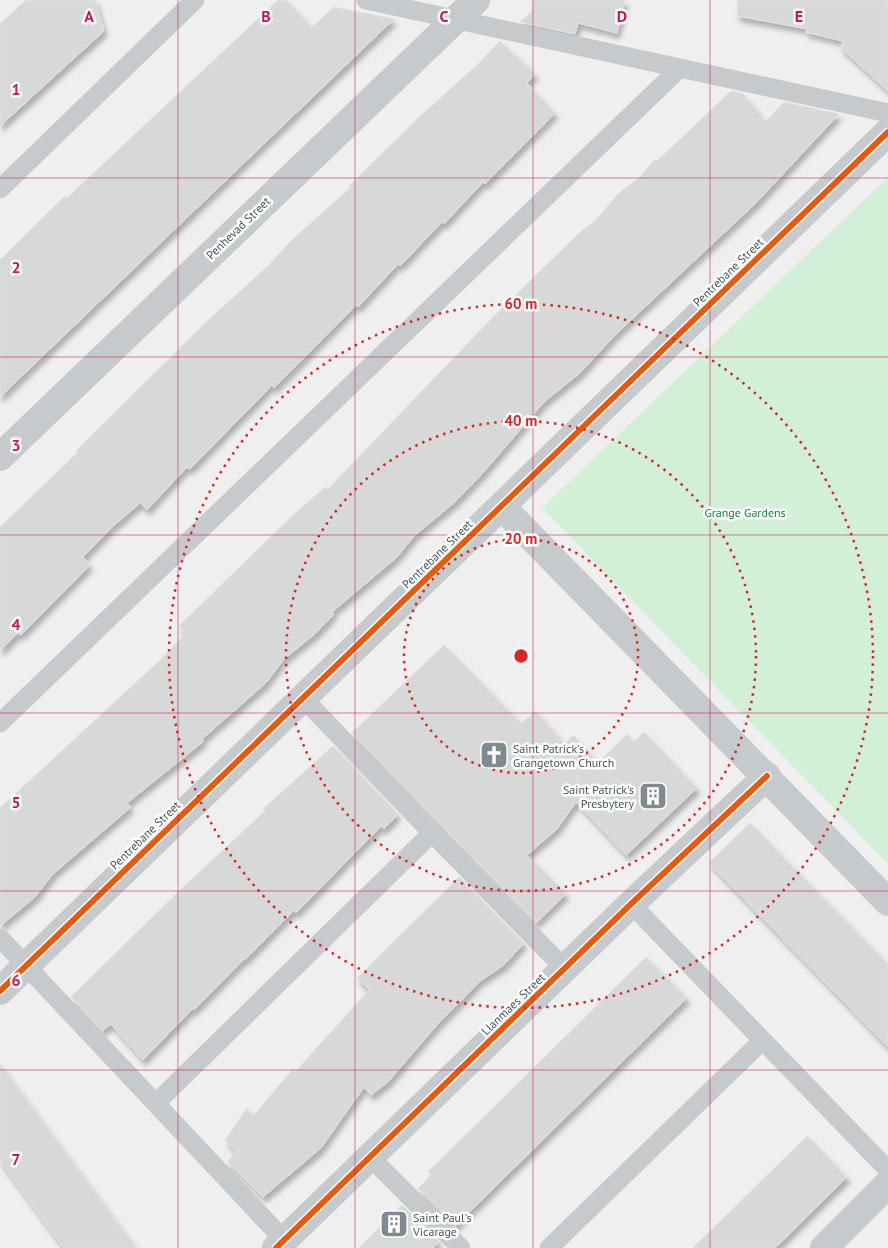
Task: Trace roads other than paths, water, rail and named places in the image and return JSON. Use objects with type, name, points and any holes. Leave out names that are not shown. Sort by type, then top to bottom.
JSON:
[{"type":"street","name":"Penhevad Street","points":[[0,457],[476,0]]},
{"type":"street","name":"Pentrebane Street","points":[[0,991],[888,132]]},
{"type":"street","points":[[502,507],[767,776],[888,902]]},
{"type":"street","name":"Llanmaes Street","points":[[280,1244],[371,1158],[631,904],[767,776]]},
{"type":"street","points":[[824,1248],[888,1184]]},
{"type":"lane","points":[[0,189],[195,0]]},
{"type":"lane","points":[[366,0],[888,113]]},
{"type":"lane","points":[[0,723],[680,68]]},
{"type":"lane","points":[[304,699],[432,834],[565,968]]},
{"type":"lane","points":[[156,1102],[432,834]]},
{"type":"lane","points":[[631,904],[888,1170]]},
{"type":"lane","points":[[0,938],[156,1102],[280,1244]]},
{"type":"lane","points":[[549,1248],[762,1041]]},
{"type":"lane","points":[[371,1158],[461,1248]]},
{"type":"place","name":"Saint Patrick's Grangetown Church","points":[[494,755]]},
{"type":"place","name":"Saint Patrick's Presbytery","points":[[653,796]]},
{"type":"place","name":"Saint Paul's Vicarage","points":[[394,1224]]},
{"type":"park label","name":"Grange Gardens","points":[[745,512]]}]
